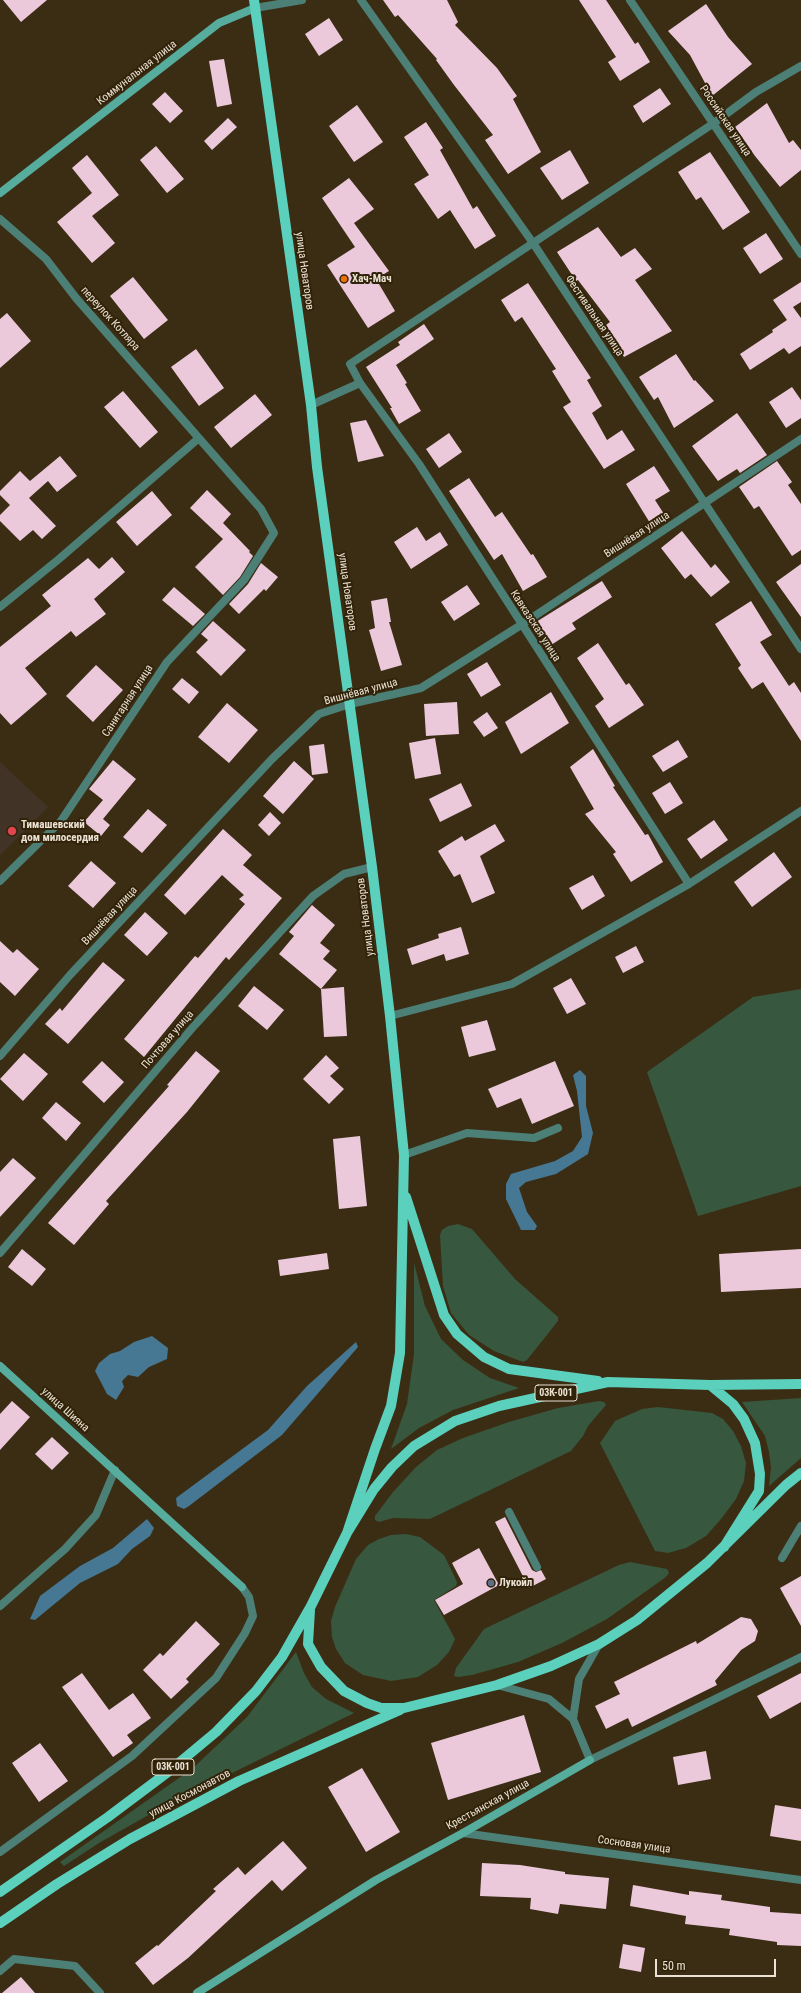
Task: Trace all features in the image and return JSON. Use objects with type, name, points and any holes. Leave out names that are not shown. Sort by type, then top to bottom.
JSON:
[{"type":"main road","name":"Коммунальная улица","points":[[0,193],[219,23],[255,4]]},
{"type":"main road","name":"улица Новаторов","points":[[255,4],[311,405],[317,467],[372,867],[390,1016],[404,1155],[400,1353],[391,1406],[374,1449],[347,1533]]},
{"type":"main road","points":[[404,1189],[444,1315],[457,1334],[484,1357],[509,1369],[608,1382]]},
{"type":"main road","name":"улица Шияна","points":[[0,1366],[242,1587]]},
{"type":"main road","name":"03К-001","points":[[0,1892],[108,1817],[168,1772],[216,1732],[256,1692],[282,1657],[311,1606],[347,1533],[374,1489],[414,1446],[455,1421],[499,1406],[608,1382],[801,1384]]},
{"type":"main road","name":"03К-001","points":[[710,1384],[733,1404],[744,1419],[755,1443],[760,1474],[758,1491],[724,1547]]},
{"type":"main road","name":"03К-001","points":[[311,1606],[308,1644],[321,1667],[344,1690],[367,1703],[381,1708],[404,1708],[497,1685],[551,1666],[599,1644],[655,1606],[724,1547],[786,1485],[801,1474]]},
{"type":"main road","name":"улица Космонавтов","points":[[0,1923],[56,1884],[144,1832],[239,1781],[404,1708]]},
{"type":"main road","name":"Крестьянская улица","points":[[197,1993],[376,1880],[590,1760]]},
{"type":"street","name":"Коммунальная улица","points":[[255,4],[302,0]]},
{"type":"street","name":"Фестивальная улица","points":[[361,0],[533,243],[801,649]]},
{"type":"street","name":"Российская улица","points":[[630,0],[801,254]]},
{"type":"street","points":[[533,243],[714,123],[756,92],[801,66]]},
{"type":"street","name":"переулок Котляра","points":[[0,219],[46,259],[76,298],[261,509],[274,533]]},
{"type":"street","name":"Кавказская улица","points":[[533,243],[350,364],[360,382],[419,464],[521,625],[689,884]]},
{"type":"street","points":[[311,405],[360,382]]},
{"type":"street","points":[[0,607],[59,559],[199,438]]},
{"type":"street","name":"Вишнёвая улица","points":[[0,1056],[70,975],[272,759],[319,714],[350,704],[421,688],[521,625],[801,439]]},
{"type":"street","name":"Санитарная улица","points":[[0,881],[62,821],[167,662],[244,580],[274,533]]},
{"type":"street","points":[[390,1016],[512,984],[689,884],[801,812]]},
{"type":"street","name":"Почтовая улица","points":[[0,1252],[194,1026],[313,896],[344,874],[372,867]]},
{"type":"street","points":[[404,1155],[467,1133],[534,1138],[558,1128]]},
{"type":"street","points":[[0,1606],[65,1549],[96,1515],[115,1470]]},
{"type":"street","points":[[509,1512],[537,1567]]},
{"type":"street","points":[[782,1558],[801,1526]]},
{"type":"street","points":[[0,1852],[132,1756],[216,1678],[245,1633],[253,1616],[251,1602],[242,1587]]},
{"type":"street","points":[[573,1719],[579,1679],[599,1644]]},
{"type":"street","name":"Крестьянская улица","points":[[590,1760],[801,1657]]},
{"type":"street","points":[[497,1685],[548,1698],[573,1719],[590,1760]]},
{"type":"street","name":"Сосновая улица","points":[[463,1832],[801,1880]]},
{"type":"street","points":[[0,1971],[14,1959],[75,1966],[100,1993]]},
{"type":"shaded area","name":"Тимашевский дом милосердия","points":[[0,762],[48,807],[0,855]]},
{"type":"green space","points":[[801,989],[801,1186],[698,1216],[647,1072],[753,997]]},
{"type":"green space","points":[[458,1224],[472,1229],[515,1279],[558,1317],[558,1321],[527,1360],[523,1362],[494,1351],[469,1335],[451,1313],[443,1286],[440,1235],[442,1230],[448,1226]]},
{"type":"green space","points":[[414,1263],[425,1306],[441,1339],[463,1360],[490,1378],[519,1388],[453,1410],[419,1428],[391,1449],[407,1404],[414,1354]]},
{"type":"green space","points":[[801,1398],[801,1458],[769,1486],[771,1468],[765,1436],[742,1402]]},
{"type":"green space","points":[[599,1401],[604,1402],[606,1405],[588,1426],[583,1436],[571,1451],[430,1519],[393,1518],[379,1522],[375,1520],[375,1516],[393,1492],[416,1467],[437,1450],[463,1438],[509,1422],[558,1408]]},
{"type":"green space","points":[[658,1407],[712,1413],[723,1419],[733,1431],[741,1446],[746,1463],[744,1481],[736,1499],[721,1519],[706,1536],[686,1548],[668,1553],[655,1551],[600,1443],[615,1421],[642,1409]]},
{"type":"green space","points":[[406,1534],[420,1537],[444,1555],[457,1582],[456,1586],[434,1600],[455,1639],[449,1652],[437,1665],[418,1677],[391,1681],[363,1675],[345,1663],[336,1649],[332,1637],[331,1621],[335,1607],[356,1559],[368,1545],[391,1535]]},
{"type":"green space","points":[[630,1562],[667,1569],[669,1573],[666,1577],[607,1619],[562,1643],[518,1662],[472,1675],[458,1677],[454,1676],[456,1668],[484,1629],[619,1565]]},
{"type":"green space","points":[[296,1652],[304,1673],[312,1687],[326,1699],[354,1713],[161,1808],[99,1843],[64,1866],[60,1862],[193,1768],[247,1717]]},
{"type":"water","points":[[580,1070],[586,1076],[586,1106],[593,1133],[588,1154],[556,1174],[526,1182],[519,1188],[527,1212],[537,1226],[535,1230],[521,1230],[506,1199],[506,1184],[511,1174],[555,1161],[573,1151],[582,1137],[577,1091],[573,1075]]},
{"type":"water","points":[[152,1336],[168,1348],[167,1359],[149,1367],[138,1377],[128,1375],[122,1381],[124,1387],[116,1400],[107,1394],[95,1371],[99,1363],[110,1354],[120,1351],[134,1342]]},
{"type":"water","points":[[356,1342],[358,1347],[282,1435],[189,1506],[184,1509],[177,1506],[176,1498],[268,1430],[307,1386]]},
{"type":"water","points":[[147,1519],[154,1528],[150,1536],[132,1549],[118,1564],[80,1583],[35,1620],[30,1619],[40,1596],[80,1566],[113,1548]]},
{"type":"building","points":[[3,0],[47,0],[21,22]]},
{"type":"building","points":[[383,0],[447,0],[458,22],[455,25],[497,68],[517,96],[513,99],[541,152],[508,174],[485,140],[493,135],[454,85],[436,60],[437,59],[398,15],[395,17]]},
{"type":"building","points":[[579,0],[606,0],[635,44],[638,42],[650,62],[620,81],[608,62],[616,57]]},
{"type":"building","points":[[706,4],[728,37],[752,64],[712,96],[690,55],[668,31]]},
{"type":"building","points":[[329,18],[343,40],[319,56],[305,34]]},
{"type":"building","points":[[224,59],[232,104],[217,107],[209,61]]},
{"type":"building","points":[[660,88],[671,104],[643,123],[633,106]]},
{"type":"building","points":[[165,92],[183,111],[170,123],[152,104]]},
{"type":"building","points":[[767,103],[789,143],[793,140],[801,150],[801,170],[780,187],[755,156],[735,127]]},
{"type":"building","points":[[357,105],[383,142],[354,162],[329,126]]},
{"type":"building","points":[[228,118],[237,127],[212,150],[204,141]]},
{"type":"building","points":[[426,122],[443,148],[440,150],[473,209],[477,206],[496,236],[475,249],[450,210],[438,219],[414,184],[429,175],[404,137]]},
{"type":"building","points":[[156,146],[184,179],[167,193],[140,160]]},
{"type":"building","points":[[570,150],[589,183],[562,200],[540,168]]},
{"type":"building","points":[[710,152],[750,212],[723,230],[701,197],[696,200],[678,172]]},
{"type":"building","points":[[87,155],[119,195],[92,216],[115,243],[92,263],[57,222],[92,193],[72,168]]},
{"type":"building","points":[[349,178],[374,209],[354,223],[389,271],[376,279],[395,311],[368,328],[327,265],[355,247],[322,198]]},
{"type":"building","points":[[598,227],[621,257],[635,248],[652,269],[635,280],[672,331],[624,357],[606,325],[610,322],[578,280],[576,281],[557,252]]},
{"type":"building","points":[[766,233],[783,259],[760,274],[743,248]]},
{"type":"building","points":[[133,277],[168,320],[144,339],[110,296]]},
{"type":"building","points":[[801,282],[801,302],[793,307],[801,318],[801,346],[789,354],[784,348],[750,370],[740,354],[773,332],[772,330],[787,320],[773,300]]},
{"type":"building","points":[[528,283],[591,378],[587,380],[602,406],[592,413],[607,440],[622,430],[635,450],[604,469],[563,407],[571,402],[552,371],[556,369],[522,317],[515,322],[501,300]]},
{"type":"building","points":[[7,313],[31,341],[0,368],[0,319]]},
{"type":"building","points":[[424,324],[434,339],[396,365],[421,411],[399,424],[390,408],[392,408],[366,367],[400,345],[398,342]]},
{"type":"building","points":[[196,349],[224,388],[199,406],[171,367]]},
{"type":"building","points":[[676,354],[694,381],[695,380],[714,401],[674,428],[658,397],[654,400],[639,377]]},
{"type":"building","points":[[792,387],[801,400],[801,418],[786,428],[769,402]]},
{"type":"building","points":[[123,391],[158,432],[140,448],[104,407]]},
{"type":"building","points":[[255,394],[272,415],[231,448],[214,427]]},
{"type":"building","points":[[737,413],[767,455],[740,473],[737,469],[718,481],[692,446]]},
{"type":"building","points":[[366,420],[384,456],[358,462],[350,423]]},
{"type":"building","points":[[449,433],[462,452],[439,468],[426,449]]},
{"type":"building","points":[[60,456],[77,476],[57,492],[48,481],[29,498],[56,526],[42,539],[33,530],[20,541],[0,521],[0,515],[10,505],[0,495],[0,491],[20,471],[30,481]]},
{"type":"building","points":[[777,461],[792,482],[788,485],[801,504],[801,550],[792,556],[759,506],[754,509],[739,487]]},
{"type":"building","points":[[654,466],[670,491],[655,500],[664,514],[650,523],[626,484]]},
{"type":"building","points":[[469,478],[495,517],[502,512],[531,555],[533,554],[547,577],[523,591],[502,554],[494,560],[449,491]]},
{"type":"building","points":[[207,490],[231,514],[223,523],[253,556],[240,577],[223,595],[195,567],[223,539],[190,508]]},
{"type":"building","points":[[152,491],[172,515],[137,546],[116,522]]},
{"type":"building","points":[[417,527],[426,541],[440,532],[448,545],[411,569],[394,542]]},
{"type":"building","points":[[682,531],[711,568],[715,564],[730,582],[711,597],[691,574],[685,579],[661,548]]},
{"type":"building","points":[[112,557],[125,572],[94,599],[106,614],[76,637],[71,631],[25,668],[47,694],[11,725],[0,713],[0,647],[51,606],[42,595],[88,558],[99,569]]},
{"type":"building","points":[[261,563],[278,577],[266,591],[264,589],[239,614],[229,604],[248,584]]},
{"type":"building","points":[[801,564],[801,617],[776,582]]},
{"type":"building","points":[[602,581],[612,597],[572,623],[576,629],[551,645],[536,622]]},
{"type":"building","points":[[467,585],[480,604],[454,621],[441,602]]},
{"type":"building","points":[[174,587],[205,614],[193,626],[162,600]]},
{"type":"building","points":[[387,598],[391,622],[389,622],[402,665],[381,671],[369,630],[375,628],[371,601]]},
{"type":"building","points":[[751,601],[772,635],[760,642],[789,686],[794,682],[801,693],[801,741],[763,682],[752,689],[738,668],[741,665],[715,624]]},
{"type":"building","points":[[213,621],[246,650],[221,676],[196,652],[208,640],[201,634]]},
{"type":"building","points":[[598,643],[626,685],[629,683],[644,705],[609,728],[595,706],[604,699],[577,658]]},
{"type":"building","points":[[487,662],[501,685],[481,697],[467,674]]},
{"type":"building","points":[[96,665],[123,690],[93,722],[66,696]]},
{"type":"building","points":[[182,678],[199,692],[189,704],[172,689]]},
{"type":"building","points":[[551,692],[569,723],[521,754],[505,722]]},
{"type":"building","points":[[457,702],[459,734],[426,736],[424,704]]},
{"type":"building","points":[[227,703],[258,730],[229,763],[198,737]]},
{"type":"building","points":[[487,712],[498,728],[484,737],[473,722]]},
{"type":"building","points":[[435,738],[441,774],[415,779],[409,743]]},
{"type":"building","points":[[678,740],[688,757],[663,772],[652,756]]},
{"type":"building","points":[[324,744],[328,773],[312,775],[309,746]]},
{"type":"building","points":[[593,749],[615,786],[613,787],[645,835],[648,834],[663,862],[631,882],[613,854],[616,852],[585,814],[594,809],[570,767]]},
{"type":"building","points":[[113,760],[136,779],[103,819],[110,825],[101,836],[84,822],[103,800],[89,789]]},
{"type":"building","points":[[294,761],[314,779],[283,814],[263,796]]},
{"type":"building","points":[[670,782],[683,803],[665,814],[652,793]]},
{"type":"building","points":[[461,783],[472,806],[440,822],[429,799]]},
{"type":"building","points":[[148,809],[167,825],[142,853],[123,837]]},
{"type":"building","points":[[270,812],[281,823],[269,836],[258,825]]},
{"type":"building","points":[[714,820],[728,840],[701,859],[687,839]]},
{"type":"building","points":[[495,824],[505,841],[480,856],[495,893],[472,903],[460,874],[454,877],[438,851],[462,836],[465,841]]},
{"type":"building","points":[[223,829],[252,855],[243,865],[282,898],[229,960],[226,957],[144,1057],[124,1039],[195,956],[198,958],[245,904],[239,899],[244,895],[222,875],[185,915],[164,895]]},
{"type":"building","points":[[774,852],[792,877],[752,907],[734,882]]},
{"type":"building","points":[[91,861],[116,883],[93,908],[68,886]]},
{"type":"building","points":[[593,875],[605,896],[582,910],[569,888]]},
{"type":"building","points":[[312,905],[335,925],[320,943],[330,951],[323,959],[337,970],[321,989],[279,954],[294,936],[289,932]]},
{"type":"building","points":[[145,912],[168,933],[147,956],[124,935]]},
{"type":"building","points":[[461,927],[469,954],[446,961],[444,954],[412,965],[407,949],[439,938],[438,934]]},
{"type":"building","points":[[0,941],[13,953],[17,949],[39,969],[15,996],[0,982]]},
{"type":"building","points":[[636,946],[644,962],[623,973],[615,957]]},
{"type":"building","points":[[103,962],[125,980],[68,1044],[45,1024],[60,1008],[62,1011]]},
{"type":"building","points":[[571,978],[586,1004],[567,1014],[553,988]]},
{"type":"building","points":[[254,986],[284,1010],[267,1030],[238,1006]]},
{"type":"building","points":[[344,987],[347,1036],[324,1037],[321,989]]},
{"type":"building","points":[[487,1020],[496,1050],[469,1057],[461,1027]]},
{"type":"building","points":[[196,1051],[220,1071],[187,1112],[106,1201],[109,1204],[74,1245],[48,1223],[169,1086],[167,1085]]},
{"type":"building","points":[[24,1053],[48,1074],[23,1101],[0,1079]]},
{"type":"building","points":[[326,1055],[339,1068],[330,1076],[344,1089],[329,1104],[303,1079]]},
{"type":"building","points":[[102,1061],[124,1082],[104,1103],[82,1082]]},
{"type":"building","points":[[555,1061],[574,1106],[532,1124],[521,1098],[497,1108],[488,1089]]},
{"type":"building","points":[[56,1102],[81,1123],[66,1141],[42,1118]]},
{"type":"building","points":[[360,1136],[367,1206],[339,1209],[333,1139]]},
{"type":"building","points":[[13,1158],[36,1178],[0,1217],[0,1172]]},
{"type":"building","points":[[22,1249],[46,1269],[32,1286],[8,1267]]},
{"type":"building","points":[[801,1249],[801,1288],[721,1292],[719,1254]]},
{"type":"building","points":[[327,1253],[329,1269],[280,1276],[278,1260]]},
{"type":"building","points":[[12,1401],[30,1417],[0,1450],[0,1414]]},
{"type":"building","points":[[52,1437],[69,1453],[52,1470],[35,1454]]},
{"type":"building","points":[[505,1517],[532,1570],[536,1572],[541,1570],[546,1579],[529,1588],[495,1522]]},
{"type":"building","points":[[479,1548],[499,1585],[444,1615],[435,1600],[463,1584],[452,1563]]},
{"type":"building","points":[[801,1576],[801,1626],[780,1588]]},
{"type":"building","points":[[741,1617],[751,1619],[758,1631],[755,1641],[741,1650],[715,1681],[717,1685],[632,1727],[628,1718],[606,1729],[595,1706],[620,1694],[614,1682],[696,1641],[697,1644]]},
{"type":"building","points":[[196,1621],[220,1644],[186,1679],[189,1682],[171,1699],[143,1670],[160,1653],[163,1656]]},
{"type":"building","points":[[82,1673],[109,1710],[133,1693],[151,1718],[127,1735],[133,1743],[113,1757],[62,1687]]},
{"type":"building","points":[[801,1673],[801,1702],[770,1719],[757,1696]]},
{"type":"building","points":[[524,1715],[541,1772],[448,1800],[431,1743]]},
{"type":"building","points":[[40,1743],[68,1781],[39,1802],[12,1763]]},
{"type":"building","points":[[706,1751],[711,1779],[678,1785],[673,1757]]},
{"type":"building","points":[[362,1768],[400,1832],[366,1852],[328,1787]]},
{"type":"building","points":[[775,1805],[801,1809],[801,1841],[770,1836]]},
{"type":"building","points":[[283,1841],[307,1868],[282,1891],[272,1880],[188,1958],[153,1985],[135,1963],[157,1945],[158,1946],[216,1891],[213,1889],[238,1867],[245,1875]]},
{"type":"building","points":[[482,1863],[520,1865],[565,1872],[565,1874],[609,1878],[606,1909],[560,1904],[558,1914],[530,1909],[531,1898],[480,1896]]},
{"type":"building","points":[[633,1885],[689,1895],[689,1891],[722,1895],[721,1900],[770,1907],[770,1912],[801,1914],[801,1946],[777,1945],[777,1942],[729,1935],[730,1929],[685,1924],[686,1916],[630,1906]]},
{"type":"building","points":[[623,1944],[645,1948],[641,1972],[619,1968]]},
{"type":"building","points":[[21,1977],[35,1993],[2,1993]]},
{"type":"place","name":"Хач-Мач","points":[[344,279]]},
{"type":"place","name":"Тимашевский дом милосердия","points":[[12,831]]},
{"type":"place","name":"Лукойл","points":[[491,1583]]}]
